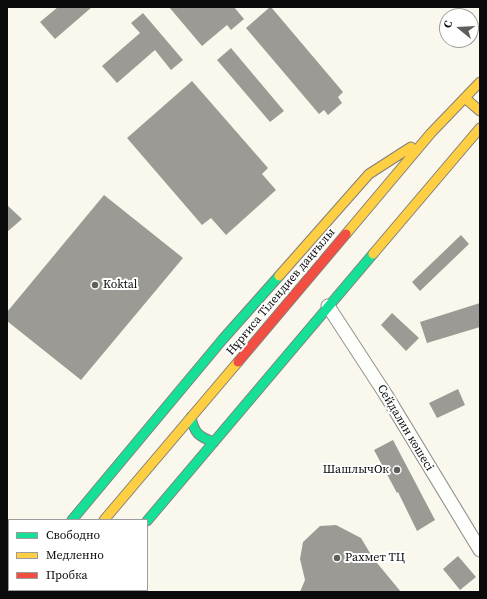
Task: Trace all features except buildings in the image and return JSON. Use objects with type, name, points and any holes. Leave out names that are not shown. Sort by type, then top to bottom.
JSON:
[{"type":"main road","name":"Нұрғиса Тілендиев даңғылы","points":[[105,519],[431,134],[480,82]]},
{"type":"main road","points":[[465,98],[480,111]]},
{"type":"main road","points":[[148,520],[480,128]]},
{"type":"main road","points":[[73,519],[223,339],[369,174],[431,134]]},
{"type":"main road","points":[[191,417],[192,426],[197,433],[203,439],[214,442]]},
{"type":"street","name":"Сейдалин көшесі","points":[[328,306],[386,395],[480,550]]},
{"type":"traffic: fast","points":[[148,520],[373,254]]},
{"type":"traffic: fast","points":[[73,519],[223,339],[279,276]]},
{"type":"traffic: fast","points":[[191,417],[198,434],[214,442]]},
{"type":"traffic: slow","points":[[346,234],[431,133],[480,82]]},
{"type":"traffic: slow","points":[[465,98],[480,111]]},
{"type":"traffic: slow","points":[[373,254],[480,128]]},
{"type":"traffic: slow","points":[[279,276],[369,174],[411,147]]},
{"type":"traffic: slow","points":[[105,519],[238,362]]},
{"type":"traffic: jam","points":[[238,362],[346,234]]},
{"type":"place","name":"Koktal","points":[[95,285]]},
{"type":"place","name":"ШашлычОк","points":[[397,470]]},
{"type":"place","name":"Рахмет ТЦ","points":[[337,558]]}]
